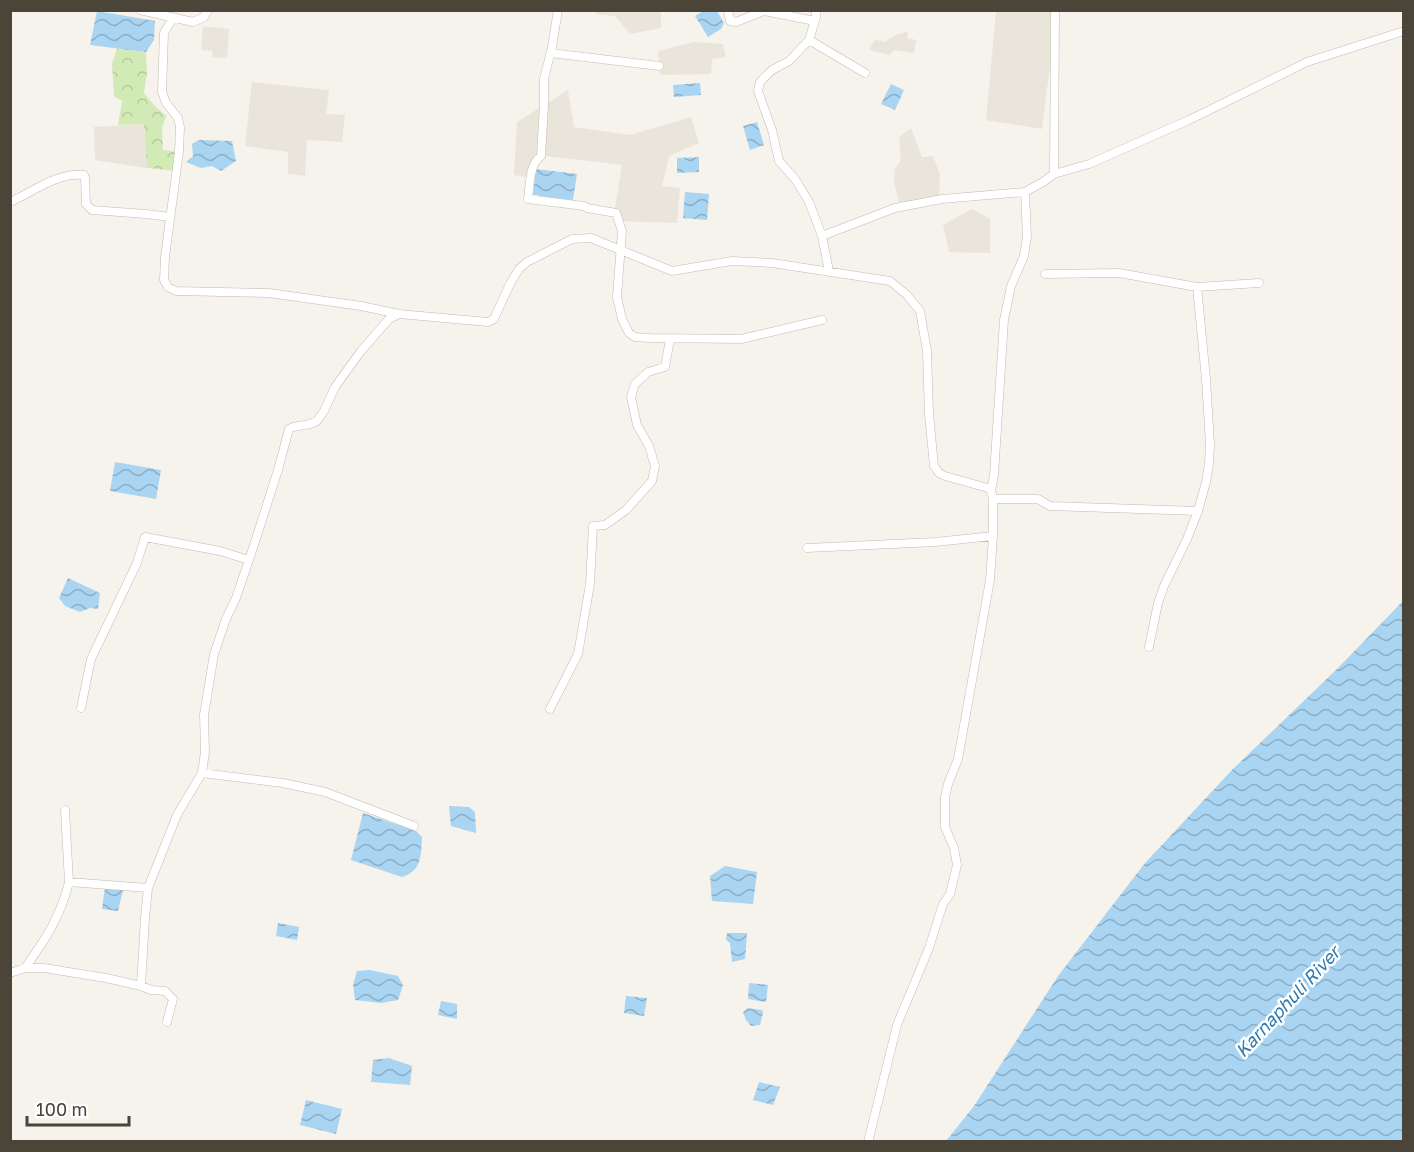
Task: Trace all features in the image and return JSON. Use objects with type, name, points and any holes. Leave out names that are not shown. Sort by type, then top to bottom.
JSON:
[{"type":"street","points":[[140,10],[193,22],[204,17],[208,10]]},
{"type":"street","points":[[558,10],[544,79],[541,156],[536,160],[528,199],[616,213],[622,231],[617,297],[622,319],[629,333],[635,336],[670,339],[741,339],[822,320]]},
{"type":"street","points":[[728,10],[730,21],[736,22],[764,10],[815,21]]},
{"type":"street","points":[[816,10],[809,40],[789,61],[772,70],[760,82],[758,91],[772,130],[779,161],[795,179],[810,202],[822,236],[829,271]]},
{"type":"street","points":[[1054,174],[1055,10]]},
{"type":"street","points":[[173,18],[164,33],[162,92],[166,103],[178,118],[180,127],[179,153],[165,258],[164,280],[168,287],[176,291],[268,293],[361,306],[399,314],[488,322],[494,319],[514,276],[527,262],[572,239],[591,238],[672,271],[732,261],[772,262],[890,281],[907,295],[920,311],[927,351],[929,414],[934,466],[939,473],[988,488],[992,495]]},
{"type":"street","points":[[822,236],[895,208],[942,199],[1024,192],[1054,174],[1099,160],[1189,120],[1307,62],[1404,31]]},
{"type":"street","points":[[809,40],[865,73]]},
{"type":"street","points":[[551,53],[659,66]]},
{"type":"street","points":[[10,202],[72,173],[84,175],[86,204],[92,210],[170,217]]},
{"type":"street","points":[[868,1142],[897,1025],[929,948],[943,904],[950,894],[957,865],[954,848],[945,827],[945,797],[958,759],[990,580],[993,536],[992,495],[1004,320],[1011,286],[1024,256],[1027,237],[1024,192]]},
{"type":"street","points":[[1045,274],[1119,273],[1197,287],[1259,283]]},
{"type":"street","points":[[1149,647],[1156,610],[1164,586],[1198,512],[1206,482],[1210,444],[1197,287]]},
{"type":"street","points":[[141,986],[148,888],[177,816],[202,773],[205,752],[204,715],[214,654],[249,560],[289,429],[317,421],[335,387],[361,351],[389,320],[399,314]]},
{"type":"street","points":[[550,709],[578,654],[590,584],[592,526],[605,525],[626,510],[652,481],[655,466],[637,425],[631,398],[635,384],[648,372],[665,367],[670,339]]},
{"type":"street","points":[[992,495],[1038,499],[1050,506],[1198,512]]},
{"type":"street","points":[[807,548],[935,542],[993,536]]},
{"type":"street","points":[[81,708],[91,659],[146,537],[220,551],[249,560]]},
{"type":"street","points":[[202,773],[283,783],[325,792],[414,826]]},
{"type":"street","points":[[25,968],[46,939],[64,900],[69,882],[65,810]]},
{"type":"street","points":[[69,882],[148,888]]},
{"type":"street","points":[[10,973],[25,968],[44,968],[165,991],[173,999],[167,1022]]},
{"type":"shaded area","points":[[597,11],[661,11],[661,28],[630,34],[615,16],[596,14]]},
{"type":"shaded area","points":[[996,11],[1057,11],[1042,129],[986,120]]},
{"type":"shaded area","points":[[203,26],[229,29],[227,58],[213,57],[212,51],[201,50]]},
{"type":"shaded area","points":[[908,31],[907,38],[916,40],[914,53],[894,50],[890,55],[869,50],[875,40],[886,42]]},
{"type":"shaded area","points":[[694,42],[723,44],[726,57],[712,59],[711,74],[660,75],[658,51]]},
{"type":"shaded area","points":[[252,82],[329,90],[326,114],[345,115],[342,142],[307,140],[305,176],[288,174],[288,152],[245,146]]},
{"type":"shaded area","points":[[568,90],[574,127],[630,135],[691,117],[699,143],[669,156],[662,186],[680,188],[677,223],[613,221],[622,165],[538,155],[531,178],[514,175],[517,122]]},
{"type":"shaded area","points":[[144,124],[147,168],[95,160],[94,127]]},
{"type":"shaded area","points":[[911,128],[922,157],[933,156],[940,174],[939,196],[899,204],[894,181],[895,169],[901,160],[899,137]]},
{"type":"shaded area","points":[[972,209],[990,219],[990,253],[949,252],[943,225]]},
{"type":"green space","points":[[117,48],[146,52],[147,73],[144,93],[166,116],[162,128],[163,150],[179,152],[176,171],[147,168],[144,124],[118,125],[122,101],[114,96],[112,64]]},
{"type":"water","points":[[97,11],[155,21],[154,40],[146,52],[90,45]]},
{"type":"water","points":[[703,11],[717,11],[724,23],[721,29],[708,37],[695,16]]},
{"type":"water","points":[[700,83],[701,95],[674,97],[673,85]]},
{"type":"water","points":[[891,84],[904,90],[895,110],[881,104]]},
{"type":"water","points":[[757,122],[764,145],[750,150],[743,126]]},
{"type":"water","points":[[199,140],[232,141],[236,161],[221,171],[212,166],[201,168],[186,162],[193,157],[192,144]]},
{"type":"water","points":[[699,157],[699,172],[677,173],[677,158]]},
{"type":"water","points":[[536,169],[577,174],[573,200],[533,195]]},
{"type":"water","points":[[685,192],[709,194],[707,220],[683,218]]},
{"type":"water","points":[[115,462],[161,470],[156,499],[110,491]]},
{"type":"water","points":[[68,578],[100,593],[98,609],[90,608],[80,612],[65,606],[59,598]]},
{"type":"water","name":"Karnaphuli River","points":[[1403,601],[1403,1141],[946,1141],[974,1106],[1058,976],[1145,863],[1233,769],[1338,668]]},
{"type":"water","points":[[449,806],[469,807],[475,812],[476,833],[451,826]]},
{"type":"water","points":[[363,813],[416,831],[422,837],[419,862],[413,871],[402,877],[351,860]]},
{"type":"water","points":[[725,866],[757,872],[753,904],[712,901],[710,876]]},
{"type":"water","points":[[105,887],[123,890],[118,911],[102,909]]},
{"type":"water","points":[[278,923],[299,927],[297,940],[276,936]]},
{"type":"water","points":[[727,933],[747,933],[745,959],[732,962],[730,943],[726,940]]},
{"type":"water","points":[[370,970],[398,976],[403,985],[398,1000],[381,1003],[355,1000],[353,985],[357,971]]},
{"type":"water","points":[[749,983],[768,985],[766,1002],[748,999]]},
{"type":"water","points":[[626,996],[647,998],[644,1016],[624,1013]]},
{"type":"water","points":[[441,1001],[457,1004],[457,1019],[438,1015]]},
{"type":"water","points":[[748,1008],[762,1010],[760,1025],[751,1026],[746,1020],[743,1012]]},
{"type":"water","points":[[389,1058],[412,1066],[410,1085],[371,1082],[373,1060]]},
{"type":"water","points":[[759,1082],[780,1087],[773,1105],[753,1100]]},
{"type":"water","points":[[306,1100],[342,1109],[336,1134],[300,1125]]}]
